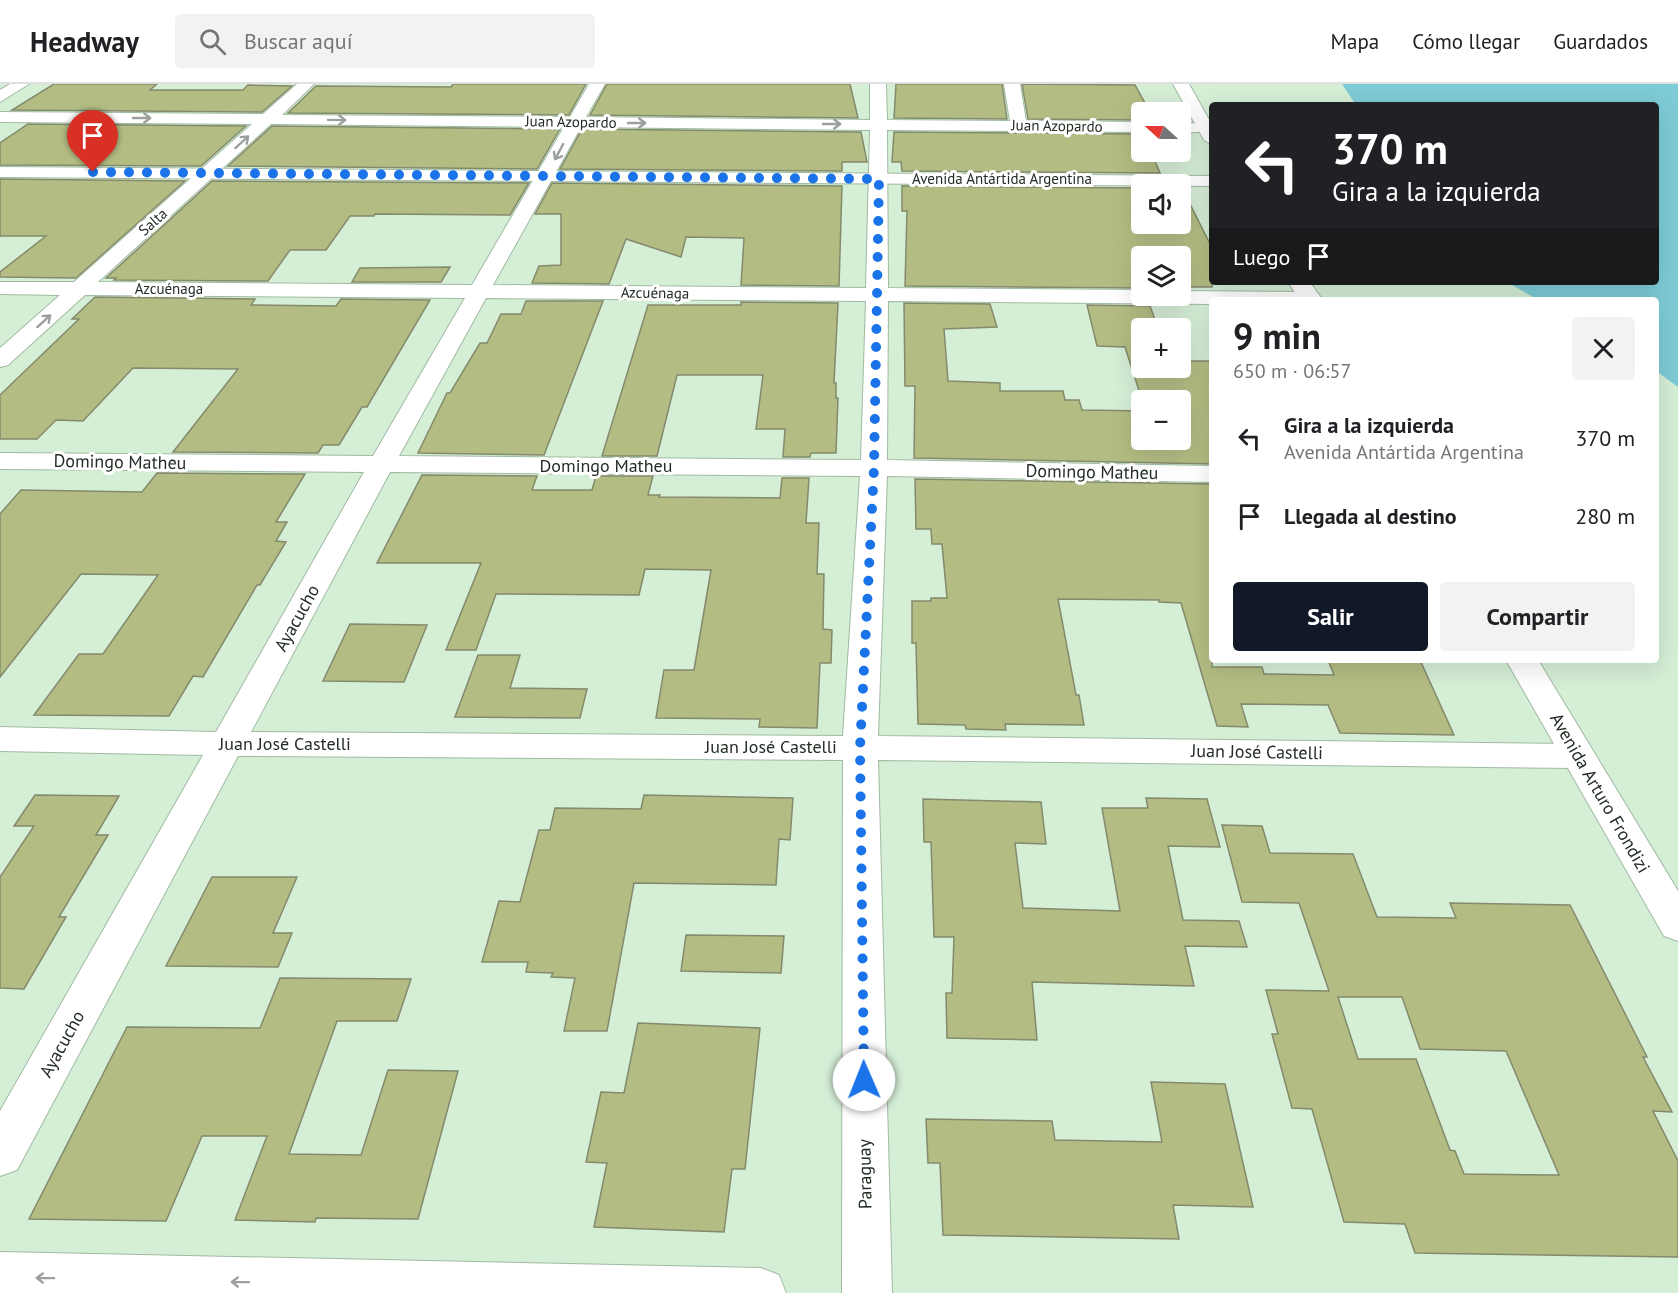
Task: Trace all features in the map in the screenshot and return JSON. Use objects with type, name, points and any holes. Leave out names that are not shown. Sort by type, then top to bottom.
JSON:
[{"type":"street","points":[[0,97],[21,84]]},
{"type":"street","name":"Salta","points":[[0,360],[306,84]]},
{"type":"street","name":"Ayacucho","points":[[0,1155],[381,465],[597,84]]},
{"type":"street","name":"Paraguay","points":[[867,1293],[860,748],[874,468],[879,182],[878,84]]},
{"type":"street","points":[[1012,84],[1019,126]]},
{"type":"street","points":[[1181,84],[1209,134]]},
{"type":"street","name":"Juan Azopardo","points":[[0,117],[1131,127]]},
{"type":"street","points":[[1191,130],[1209,134]]},
{"type":"street","name":"Avenida Antártida Argentina","points":[[0,172],[203,177],[544,180],[1209,181]]},
{"type":"street","name":"Avenida Antártida Argentina","points":[[0,180],[203,177]]},
{"type":"street","name":"Avenida Antártida Argentina","points":[[879,182],[1131,188]]},
{"type":"street","points":[[1191,189],[1209,189]]},
{"type":"street","name":"Azcuénaga","points":[[0,288],[876,295],[1306,293]]},
{"type":"street","name":"Domingo Matheu","points":[[0,461],[874,468],[1209,474]]},
{"type":"street","name":"Avenida Arturo Frondizi","points":[[1524,663],[1678,925]]},
{"type":"street","name":"Juan José Castelli","points":[[0,739],[227,744],[1578,756]]},
{"type":"street","points":[[0,1277],[761,1293]]},
{"type":"water","points":[[1342,84],[1678,84],[1678,387],[1659,373],[1659,297],[1533,297],[1512,285],[1659,285],[1659,102],[1354,102]]},
{"type":"building","points":[[54,84],[157,84],[150,90],[243,90],[248,85],[292,86],[262,112],[12,110]]},
{"type":"building","points":[[453,84],[586,84],[569,115],[288,113],[316,86],[451,87]]},
{"type":"building","points":[[607,84],[850,84],[858,118],[590,115]]},
{"type":"building","points":[[896,84],[1002,84],[1007,119],[894,118]]},
{"type":"building","points":[[1022,84],[1135,85],[1144,102],[1131,102],[1131,120],[1028,119]]},
{"type":"building","points":[[28,124],[246,126],[201,166],[0,165],[0,143]]},
{"type":"building","points":[[272,126],[560,129],[537,169],[228,166]]},
{"type":"building","points":[[582,129],[861,132],[867,162],[842,162],[842,171],[560,169]]},
{"type":"building","points":[[894,132],[1131,134],[1131,162],[1155,162],[1160,173],[902,171],[901,162],[892,162]]},
{"type":"building","points":[[0,179],[185,181],[76,278],[0,277],[0,272],[46,236],[0,236]]},
{"type":"building","points":[[212,181],[529,183],[510,215],[375,214],[374,216],[350,216],[326,250],[290,250],[268,281],[114,280],[116,278],[106,278]]},
{"type":"building","points":[[552,183],[842,186],[839,286],[741,285],[744,238],[686,237],[681,257],[626,239],[609,284],[532,283],[539,266],[561,265],[561,214],[535,214]]},
{"type":"building","points":[[902,186],[1131,188],[1131,234],[1191,234],[1191,206],[1209,242],[1209,285],[1212,287],[1191,287],[1191,246],[1131,246],[1131,288],[905,286],[907,211],[902,211]]},
{"type":"building","points":[[450,267],[441,282],[352,282],[360,268]]},
{"type":"building","points":[[95,297],[255,299],[251,305],[336,306],[341,299],[430,300],[367,407],[362,407],[339,445],[323,445],[318,453],[173,452],[238,369],[133,368],[83,421],[56,420],[37,439],[0,439],[0,395],[79,319],[72,319]]},
{"type":"building","points":[[526,301],[603,301],[544,455],[418,453],[447,393],[450,393],[480,343],[487,343],[501,314],[521,314]]},
{"type":"building","points":[[741,302],[838,303],[834,383],[836,383],[836,398],[838,398],[836,453],[811,453],[810,457],[783,457],[785,429],[756,429],[763,375],[677,375],[657,456],[602,456],[648,305],[741,305]]},
{"type":"building","points":[[904,303],[990,304],[997,327],[944,329],[948,381],[1000,383],[1000,391],[1063,391],[1065,400],[1079,400],[1082,410],[1131,411],[1131,450],[1191,450],[1191,390],[1139,390],[1135,378],[1191,378],[1191,361],[1209,361],[1209,464],[914,458],[915,386],[905,386]]},
{"type":"building","points":[[1087,305],[1150,306],[1154,318],[1131,318],[1131,366],[1125,347],[1097,346]]},
{"type":"building","points":[[157,473],[305,474],[276,522],[287,522],[276,541],[286,542],[260,585],[257,585],[203,677],[193,676],[169,716],[34,715],[79,654],[103,654],[158,575],[81,574],[0,677],[0,514],[21,490],[142,492]]},
{"type":"building","points":[[422,475],[537,476],[532,490],[592,490],[596,476],[653,476],[648,495],[660,495],[659,497],[780,498],[782,478],[809,478],[806,523],[819,523],[817,574],[824,574],[823,629],[832,630],[831,663],[820,663],[817,728],[759,727],[760,719],[656,718],[664,670],[694,670],[711,570],[645,569],[639,595],[496,594],[476,650],[446,650],[481,563],[377,563]]},
{"type":"building","points":[[915,479],[1209,484],[1209,663],[1212,663],[1212,667],[1262,667],[1264,674],[1334,675],[1329,663],[1421,663],[1454,735],[1340,733],[1328,705],[1241,704],[1248,727],[1217,726],[1181,603],[1159,602],[1159,600],[1058,599],[1084,725],[1005,724],[1006,730],[966,729],[965,725],[918,724],[916,643],[912,643],[912,601],[947,598],[942,544],[932,544],[931,529],[916,529]]},
{"type":"building","points":[[350,624],[427,625],[404,682],[323,681]]},
{"type":"building","points":[[478,655],[520,655],[510,688],[587,689],[580,718],[455,717]]},
{"type":"building","points":[[35,795],[119,796],[96,835],[108,835],[59,917],[66,917],[24,989],[0,988],[0,877],[34,826],[14,826]]},
{"type":"building","points":[[644,795],[793,798],[790,840],[779,839],[776,885],[634,883],[607,1031],[564,1031],[575,978],[551,977],[553,973],[526,972],[528,962],[482,962],[499,901],[520,902],[539,830],[550,830],[555,808],[641,809]]},
{"type":"building","points":[[1146,798],[1207,799],[1220,847],[1168,846],[1183,920],[1239,921],[1247,947],[1185,946],[1194,986],[1032,982],[1037,1040],[947,1038],[946,993],[952,993],[954,937],[934,937],[931,842],[924,842],[923,799],[1041,802],[1046,844],[1015,843],[1023,908],[1120,911],[1102,808],[1148,808]]},
{"type":"building","points":[[1222,825],[1262,826],[1270,853],[1353,854],[1377,917],[1456,918],[1450,903],[1570,905],[1647,1057],[1643,1057],[1672,1112],[1653,1111],[1678,1161],[1678,1257],[1415,1253],[1405,1224],[1344,1222],[1312,1109],[1292,1108],[1272,1034],[1278,1034],[1266,990],[1329,991],[1299,903],[1242,902]],"holes":[[[1338,997],[1402,997],[1420,1049],[1506,1051],[1559,1175],[1464,1174],[1455,1151],[1450,1150],[1416,1059],[1358,1059]]]},
{"type":"building","points":[[212,877],[297,877],[273,933],[292,933],[278,967],[166,966]]},
{"type":"building","points":[[686,935],[784,936],[781,973],[681,971]]},
{"type":"building","points":[[280,978],[411,979],[397,1021],[337,1021],[289,1154],[361,1155],[388,1070],[458,1071],[418,1219],[316,1218],[315,1222],[235,1220],[267,1136],[202,1136],[166,1221],[29,1219],[127,1027],[260,1028]]},
{"type":"building","points":[[638,1023],[760,1028],[745,1169],[732,1169],[724,1232],[594,1227],[607,1163],[586,1162],[601,1092],[624,1093]]},
{"type":"building","points":[[1151,1082],[1225,1084],[1253,1207],[1173,1205],[1179,1239],[943,1235],[940,1163],[928,1163],[926,1119],[1052,1121],[1055,1140],[1162,1142]]},
{"type":"route","points":[[93,172],[879,179],[874,468],[860,748],[864,1080]]}]
